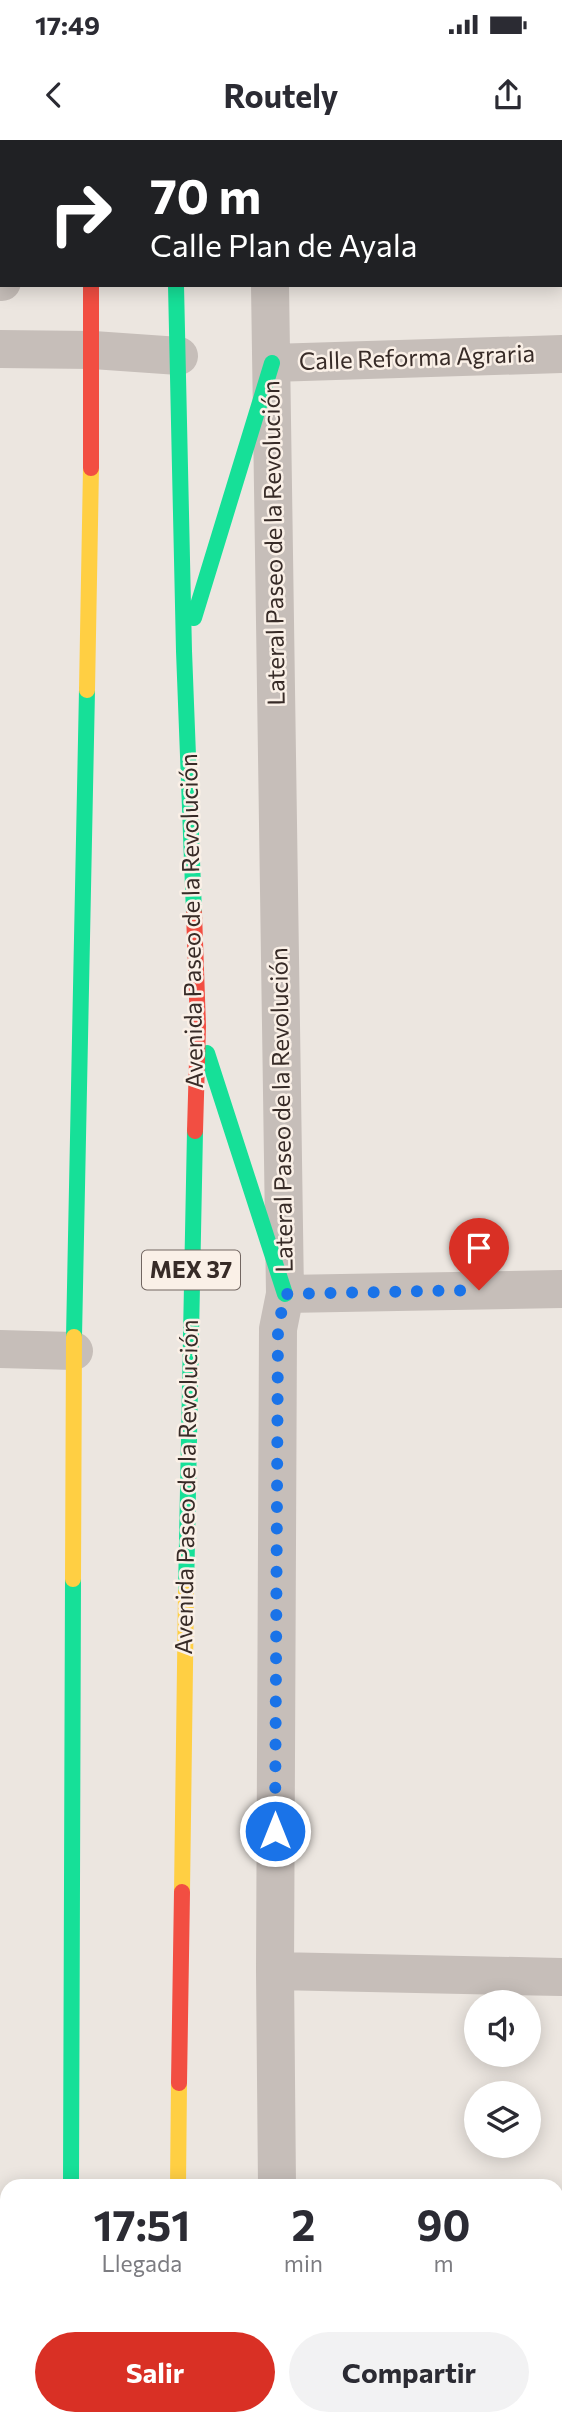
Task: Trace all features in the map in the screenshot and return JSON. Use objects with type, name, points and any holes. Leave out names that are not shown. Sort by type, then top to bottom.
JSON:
[{"type":"main road","points":[[71,2179],[74,1350],[93,350],[91,287]]},
{"type":"main road","name":"Avenida Paseo de la Revolución","points":[[176,287],[184,650],[198,1026],[190,1297],[178,2179]]},
{"type":"main road","points":[[184,650],[272,363]]},
{"type":"main road","points":[[198,1026],[285,1294]]},
{"type":"street","name":"Lateral Paseo de la Revolución","points":[[270,287],[285,1294],[278,1329],[275,1971],[277,2179]]},
{"type":"street","points":[[0,349],[93,350],[179,356]]},
{"type":"street","name":"Calle Reforma Agraria","points":[[272,363],[562,354]]},
{"type":"street","points":[[285,1294],[562,1289]]},
{"type":"street","points":[[0,1349],[74,1350]]},
{"type":"street","points":[[275,1971],[562,1978]]},
{"type":"traffic: fast","points":[[176,287],[184,651],[194,913]]},
{"type":"traffic: fast","points":[[194,618],[272,363]]},
{"type":"traffic: fast","points":[[74,1337],[87,690]]},
{"type":"traffic: fast","points":[[207,1053],[285,1294]]},
{"type":"traffic: fast","points":[[186,1592],[195,1131]]},
{"type":"traffic: fast","points":[[71,2179],[73,1579]]},
{"type":"traffic: slow","points":[[87,690],[91,468]]},
{"type":"traffic: slow","points":[[73,1579],[74,1337]]},
{"type":"traffic: slow","points":[[182,1892],[186,1592]]},
{"type":"traffic: slow","points":[[178,2179],[179,2083]]},
{"type":"traffic: jam","points":[[91,287],[91,468]]},
{"type":"traffic: jam","points":[[194,913],[198,1026],[195,1131]]},
{"type":"traffic: jam","points":[[179,2083],[182,1892]]},
{"type":"route","points":[[275,1831],[278,1329],[285,1294],[479,1290]]}]
